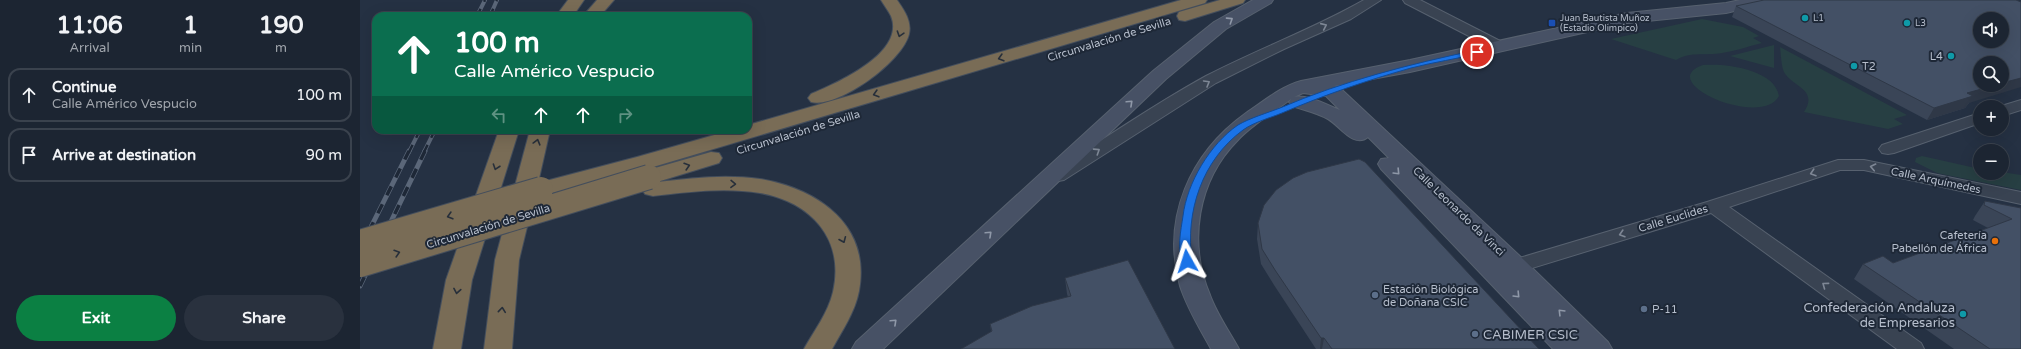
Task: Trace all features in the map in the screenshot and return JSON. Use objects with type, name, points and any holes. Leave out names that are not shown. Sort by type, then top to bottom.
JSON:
[{"type":"highway","points":[[567,12],[576,0]]},
{"type":"highway","points":[[595,12],[606,0]]},
{"type":"highway","points":[[752,122],[844,88],[859,80],[882,62],[897,44],[902,26],[899,12],[889,0]]},
{"type":"highway","name":"Circunvalación de Sevilla","points":[[360,265],[495,224],[647,170],[1199,0]]},
{"type":"highway","name":"Circunvalación de Sevilla","points":[[360,242],[541,189],[647,170],[1237,0]]},
{"type":"highway","points":[[447,349],[459,280],[508,134]]},
{"type":"highway","points":[[498,349],[507,260],[539,134]]},
{"type":"highway","points":[[647,170],[714,134]]},
{"type":"highway","points":[[647,170],[710,184],[738,184],[784,192],[810,205],[831,221],[838,229],[845,245],[849,258],[849,273],[846,292],[837,318],[818,349]]},
{"type":"street","points":[[866,349],[1029,196],[1194,47],[1220,26],[1247,8],[1265,0]]},
{"type":"street","points":[[1029,196],[1148,118],[1211,80],[1279,46],[1346,16],[1374,0]]},
{"type":"street","points":[[1410,0],[1501,47]]},
{"type":"street","points":[[1627,18],[1672,0]]},
{"type":"street","points":[[1225,349],[1203,310],[1191,279],[1185,244],[1189,203],[1196,183],[1205,165],[1231,136],[1242,127],[1307,93],[1410,66],[1710,0]]},
{"type":"street","points":[[1627,18],[1726,8],[1762,0]]},
{"type":"street","points":[[1307,93],[1410,66]]},
{"type":"street","name":"Calle Leonardo da Vinci","points":[[1307,93],[1505,269],[1598,349]]},
{"type":"street","name":"Calle Leonardo da Vinci","points":[[1307,93],[1353,127],[1505,269],[1570,349]]},
{"type":"street","points":[[2009,109],[2021,105]]},
{"type":"street","points":[[1888,149],[1973,120]]},
{"type":"street","name":"Calle Euclides","points":[[1505,269],[1714,206],[1838,165],[1851,164]]},
{"type":"street","name":"Calle Arquímedes","points":[[1851,164],[1864,165],[2021,198]]},
{"type":"street","points":[[1714,206],[1913,349]]},
{"type":"green space","points":[[1702,19],[1743,27],[1759,36],[1753,38],[1762,43],[1722,53],[1693,55],[1676,60],[1611,39]]},
{"type":"green space","points":[[1774,45],[1774,68],[1730,56]]},
{"type":"green space","points":[[1780,47],[1907,115],[1894,119],[1903,124],[1888,129],[1804,112],[1808,104],[1808,98],[1803,89],[1784,72]]},
{"type":"green space","points":[[1703,65],[1723,65],[1759,74],[1768,79],[1775,87],[1779,96],[1769,105],[1753,107],[1734,105],[1716,99],[1701,91],[1691,82],[1691,73]]},
{"type":"green space","points":[[1922,156],[1973,167],[1973,180],[2009,180],[2009,173],[2021,175],[2021,190],[1937,173],[1915,162],[1916,158]]},
{"type":"building","points":[[1764,0],[2016,0],[2021,2],[2021,78],[2009,81],[2009,56],[1973,56],[1973,91],[1967,93],[1973,96],[1934,108],[1736,6]]},
{"type":"building","points":[[1359,159],[1365,162],[1539,349],[1332,349],[1324,338],[1321,338],[1262,249],[1258,223],[1264,205],[1276,190],[1293,178],[1307,172]]},
{"type":"building","name":"Confederación Andaluza de Empresarios","points":[[1985,201],[2021,208],[2021,349],[1990,349],[1863,264],[1883,256],[1893,263],[2012,219],[1984,205]]},
{"type":"building","points":[[1128,260],[1175,349],[961,349],[992,331],[990,324],[1032,306],[1071,296],[1065,278]]},
{"type":"railway","points":[[479,12],[485,0]]},
{"type":"railway","points":[[492,12],[497,0]]},
{"type":"railway","points":[[409,152],[418,134]]},
{"type":"railway","points":[[424,152],[433,134]]},
{"type":"railway","points":[[360,249],[409,151]]},
{"type":"railway","points":[[360,286],[425,151]]},
{"type":"place","name":"L1","points":[[1805,18]]},
{"type":"place","name":"Juan Bautista Muñoz (Estadio Olimpico)","points":[[1552,23]]},
{"type":"place","name":"L3","points":[[1907,23]]},
{"type":"place","name":"L4","points":[[1951,56]]},
{"type":"place","name":"T2","points":[[1854,66]]},
{"type":"place","name":"Cafetería Pabellón de África","points":[[1995,241]]},
{"type":"place","name":"Estación Biológica de Doñana CSIC","points":[[1375,295]]},
{"type":"place","name":"P-11","points":[[1644,309]]},
{"type":"place","name":"Confederación Andaluza de Empresarios","points":[[1963,314]]},
{"type":"place","name":"CABIMER CSIC","points":[[1475,334]]},
{"type":"route","points":[[1187,261],[1185,244],[1189,203],[1196,183],[1205,165],[1231,136],[1242,127],[1299,102],[1359,84],[1410,66],[1477,52]]}]
